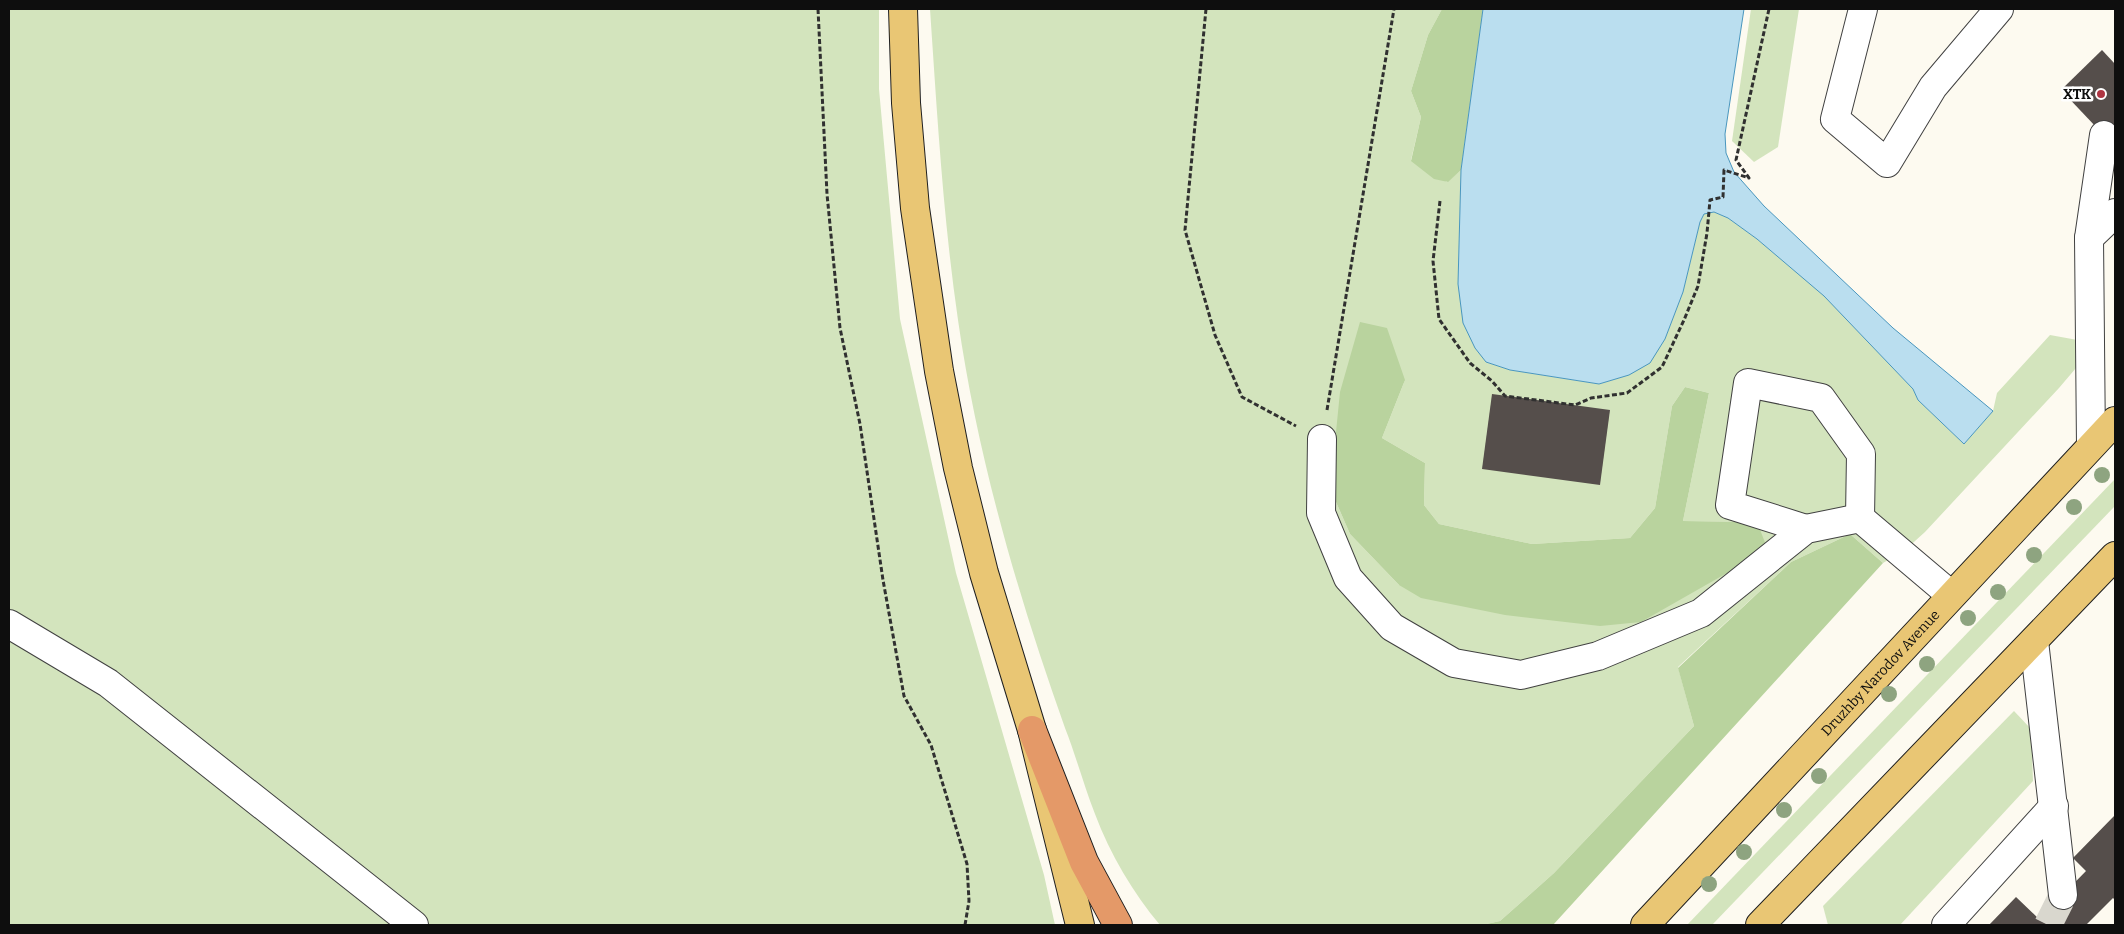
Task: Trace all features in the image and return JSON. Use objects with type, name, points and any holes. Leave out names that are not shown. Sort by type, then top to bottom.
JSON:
[{"type":"highway","points":[[1032,730],[1084,862],[1118,925]]},
{"type":"main road","points":[[903,9],[906,103],[916,208],[939,371],[958,468],[984,573],[1032,730],[1080,925]]},
{"type":"main road","name":"Druzhby Narodov Avenue","points":[[1645,925],[2115,421]]},
{"type":"main road","points":[[1760,925],[2115,556]]},
{"type":"street","points":[[1864,9],[1835,119],[1887,163],[1932,87],[1999,9]]},
{"type":"street","points":[[2091,446],[2089,238],[2104,135]]},
{"type":"street","points":[[2089,238],[2115,213]]},
{"type":"street","points":[[1806,529],[1730,505],[1748,383],[1820,398],[1861,454],[1860,518]]},
{"type":"street","points":[[1322,439],[1321,513],[1348,578],[1392,627],[1454,663],[1521,675],[1598,656],[1701,613],[1806,529],[1860,518]]},
{"type":"street","points":[[1860,518],[1951,595]]},
{"type":"street","points":[[9,624],[108,683],[414,925]]},
{"type":"street","points":[[2034,641],[2063,895]]},
{"type":"street","points":[[1946,925],[2054,806]]},
{"type":"path","points":[[818,9],[827,194],[840,328],[860,424],[883,580],[904,696],[931,745],[967,864],[969,901],[964,925]]},
{"type":"path","points":[[1206,9],[1185,230],[1215,335],[1242,397],[1322,439],[1394,9]]},
{"type":"path","points":[[1440,201],[1433,261],[1439,318],[1470,363],[1492,381],[1505,396],[1575,405],[1591,398],[1627,393],[1662,367],[1684,320],[1698,286],[1710,200],[1723,197],[1724,170],[1749,178],[1736,160],[1769,9]]},
{"type":"green space","points":[[9,9],[879,9],[879,89],[900,319],[956,573],[1044,875],[1055,925],[9,925]]},
{"type":"green space","points":[[930,9],[1442,9],[1428,35],[1411,91],[1421,117],[1411,160],[1447,182],[1461,170],[1458,284],[1486,362],[1510,370],[1599,384],[1629,375],[1665,339],[1683,292],[1700,222],[1704,214],[1714,212],[1728,218],[1757,239],[1824,295],[1913,389],[1918,400],[1964,444],[1993,411],[1997,393],[2050,335],[2083,341],[2076,368],[1925,532],[1905,550],[1883,563],[1850,534],[1791,562],[1678,667],[1694,726],[1554,873],[1500,921],[1482,925],[1160,925],[1123,872],[1095,814],[1031,628],[1001,527],[966,372],[958,320],[944,203]],"holes":[[[1405,380],[1382,438],[1425,463],[1424,505],[1439,524],[1532,544],[1630,538],[1655,508],[1672,406],[1685,387],[1709,393],[1683,521],[1757,522],[1399,585],[1350,534],[1336,502]]]},
{"type":"green space","points":[[1442,9],[1483,9],[1461,170],[1448,182],[1434,179],[1411,161],[1421,117],[1411,91],[1428,35]]},
{"type":"green space","points":[[1751,9],[1799,9],[1778,147],[1754,162],[1732,141]]},
{"type":"green space","points":[[1360,322],[1387,328],[1405,380],[1382,438],[1425,463],[1424,505],[1439,524],[1532,544],[1630,538],[1655,508],[1672,406],[1685,387],[1709,393],[1683,521],[1757,522],[1766,545],[1734,569],[1641,622],[1600,626],[1505,615],[1421,598],[1399,585],[1350,534],[1336,502],[1333,462],[1340,392]]},
{"type":"green space","points":[[2115,479],[2115,506],[1712,925],[1687,925]]},
{"type":"green space","points":[[1850,534],[1883,563],[1553,925],[1482,925],[1500,921],[1554,873],[1694,726],[1678,668],[1791,562]]},
{"type":"green space","points":[[2014,711],[2031,729],[2033,781],[1900,925],[1828,925],[1823,906]]},
{"type":"water","points":[[1483,9],[1744,9],[1725,134],[1726,153],[1734,172],[1764,206],[1893,328],[1993,411],[1964,444],[1918,400],[1913,389],[1824,296],[1757,239],[1728,218],[1714,212],[1704,214],[1700,222],[1683,292],[1665,339],[1650,363],[1629,375],[1599,384],[1510,370],[1486,362],[1475,348],[1463,323],[1458,284],[1461,170]]},
{"type":"building","points":[[2102,50],[2115,64],[2115,147],[2061,90]]},
{"type":"building","points":[[1492,394],[1610,410],[1600,485],[1482,469]]},
{"type":"building","points":[[2115,815],[2115,900],[2113,898],[2086,925],[1989,925],[2016,897],[2039,919],[2086,871],[2073,858]]},
{"type":"tunnel","points":[[2048,925],[2063,895]]},
{"type":"place","name":"ХТК","points":[[2101,94]]}]
